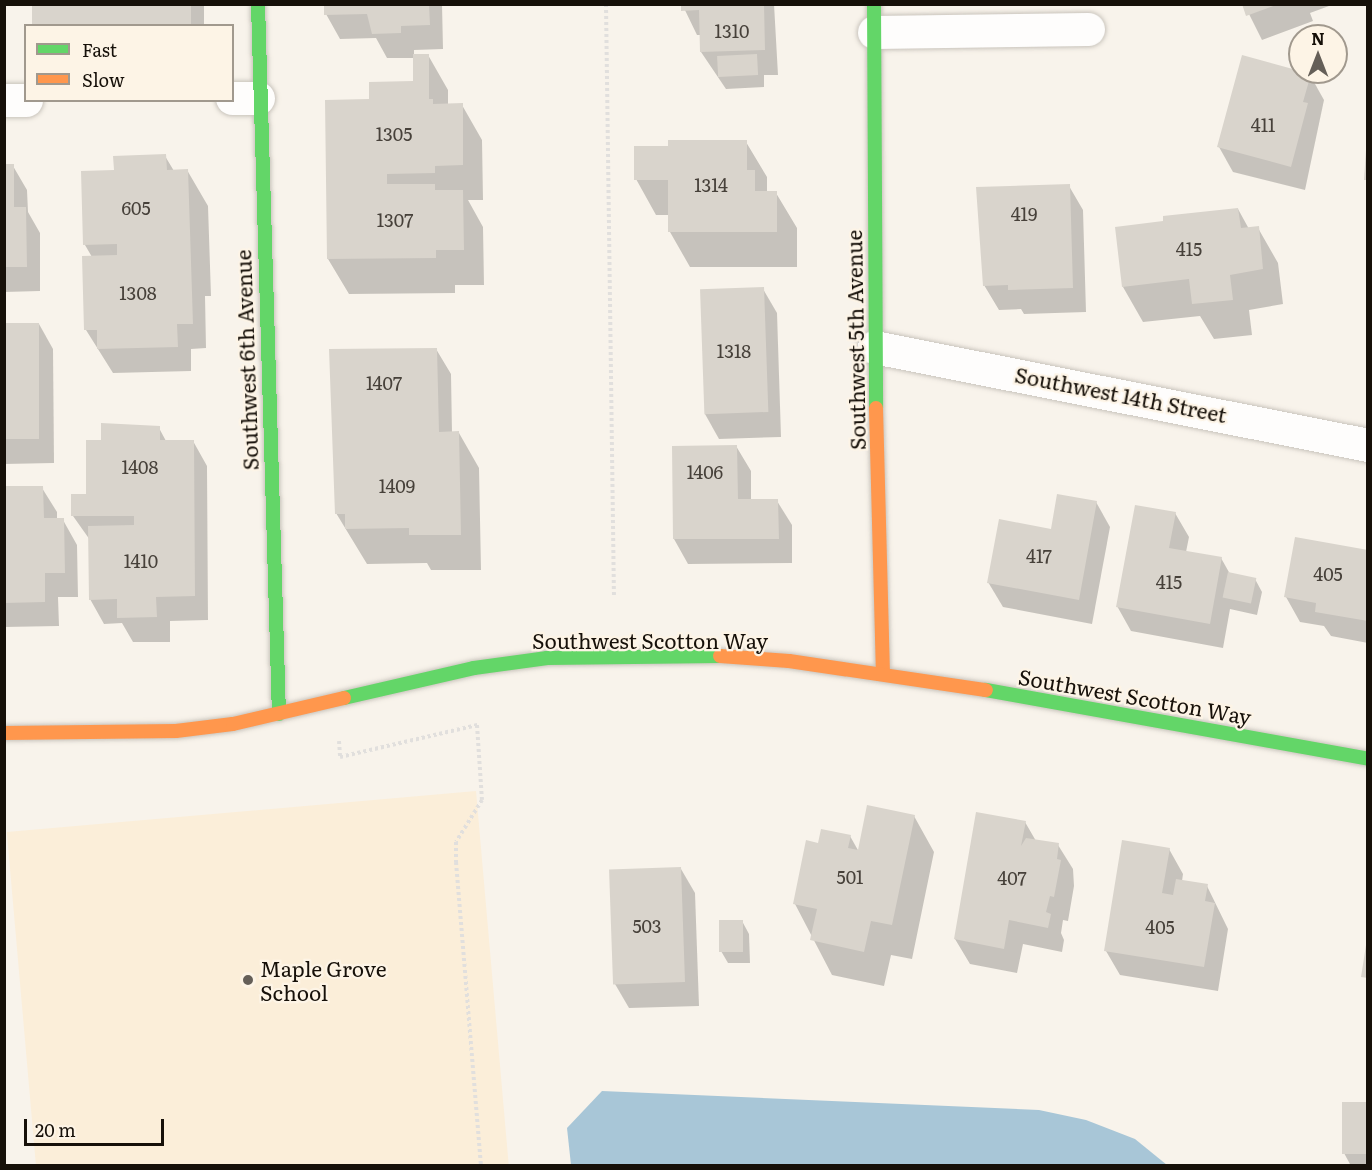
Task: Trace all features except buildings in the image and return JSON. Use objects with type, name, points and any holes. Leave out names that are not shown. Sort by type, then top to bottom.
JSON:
[{"type":"street","name":"Southwest 6th Avenue","points":[[258,4],[245,98],[279,714]]},
{"type":"street","points":[[874,18],[1088,29]]},
{"type":"street","name":"Southwest 5th Avenue","points":[[874,18],[874,347],[883,674]]},
{"type":"street","points":[[4,100],[24,100]]},
{"type":"street","name":"Southwest 14th Street","points":[[874,347],[1368,445]]},
{"type":"street","name":"Southwest Scotton Way","points":[[4,733],[176,731],[279,714],[474,668],[547,658],[714,656],[789,661],[883,674],[1368,759]]},
{"type":"path","points":[[606,4],[614,598]]},
{"type":"path","points":[[334,702],[340,757],[477,725],[482,800],[456,842],[456,862],[482,1166]]},
{"type":"shaded area","name":"Maple Grove School","points":[[476,791],[509,1165],[36,1166],[7,832]]},
{"type":"water","points":[[602,1091],[1039,1110],[1086,1120],[1135,1139],[1167,1165],[571,1165],[567,1128]]},
{"type":"traffic: fast","points":[[258,4],[279,714]]},
{"type":"traffic: fast","points":[[874,4],[876,408]]},
{"type":"traffic: fast","points":[[344,698],[474,668],[547,658],[720,656]]},
{"type":"traffic: fast","points":[[986,690],[1368,759]]},
{"type":"traffic: slow","points":[[876,408],[883,674]]},
{"type":"traffic: slow","points":[[720,656],[789,661],[986,690]]},
{"type":"traffic: slow","points":[[4,733],[176,731],[233,724],[344,698]]},
{"type":"place","name":"Maple Grove School","points":[[248,980]]}]
